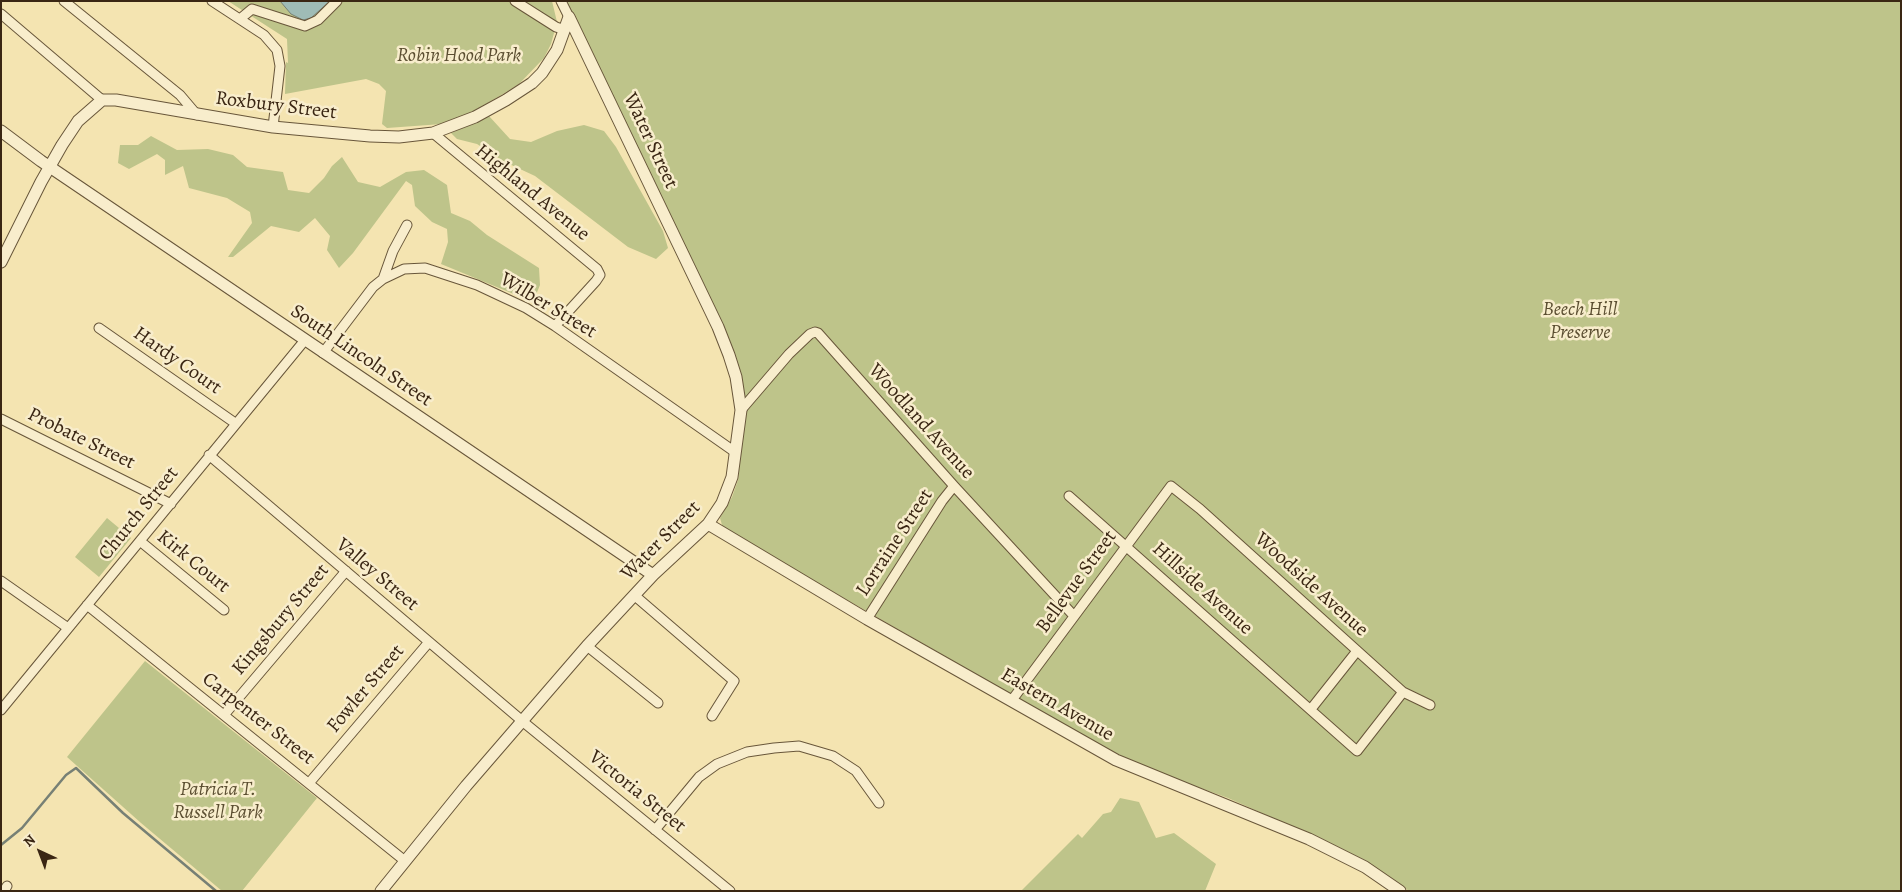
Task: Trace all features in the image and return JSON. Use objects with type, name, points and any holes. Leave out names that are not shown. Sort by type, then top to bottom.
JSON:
[{"type":"street","points":[[64,1],[180,95],[198,114]]},
{"type":"street","points":[[212,1],[273,43],[279,56],[280,66],[273,127]]},
{"type":"street","points":[[240,19],[245,12],[252,9],[305,26],[318,20],[337,1]]},
{"type":"street","points":[[514,1],[556,27],[565,30]]},
{"type":"street","points":[[561,1],[570,17]]},
{"type":"street","points":[[1,14],[102,100],[78,121],[50,166],[1,262]]},
{"type":"street","name":"Roxbury Street","points":[[102,100],[116,100],[273,127],[370,136],[433,133],[475,117],[506,100],[532,82],[550,61],[570,17]]},
{"type":"street","name":"Water Street","points":[[381,891],[522,720],[587,646],[653,575],[708,524],[728,490],[741,410],[736,377],[718,327],[570,17]]},
{"type":"street","name":"South Lincoln Street","points":[[1,131],[305,340],[653,575]]},
{"type":"street","name":"Highland Avenue","points":[[433,133],[598,270],[600,275],[595,282],[555,326]]},
{"type":"street","points":[[383,279],[389,260],[407,225]]},
{"type":"street","name":"Wilber Street","points":[[323,352],[373,287],[383,279],[404,269],[416,267],[443,273],[500,295],[555,326],[735,452]]},
{"type":"street","name":"Hardy Court","points":[[99,328],[235,423]]},
{"type":"street","name":"Woodland Avenue","points":[[741,410],[789,354],[815,332],[1074,616]]},
{"type":"street","name":"Church Street","points":[[1,710],[305,340]]},
{"type":"street","name":"Probate Street","points":[[1,419],[171,504]]},
{"type":"street","name":"Valley Street","points":[[209,456],[522,720]]},
{"type":"street","name":"Lorraine Street","points":[[868,619],[936,509],[954,486]]},
{"type":"street","name":"Bellevue Street","points":[[1012,700],[1171,486]]},
{"type":"street","name":"Woodside Avenue","points":[[1171,486],[1200,509],[1403,692],[1430,705]]},
{"type":"street","name":"Hillside Avenue","points":[[1069,496],[1356,750],[1403,692]]},
{"type":"street","name":"Eastern Avenue","points":[[708,524],[868,619],[1116,760],[1309,839],[1365,867],[1400,891]]},
{"type":"street","name":"Kirk Court","points":[[140,541],[224,610]]},
{"type":"street","name":"Kingsbury Street","points":[[224,715],[346,571]]},
{"type":"street","points":[[1,581],[68,628]]},
{"type":"street","points":[[634,595],[734,681],[712,716]]},
{"type":"street","name":"Carpenter Street","points":[[87,605],[310,782],[405,861]]},
{"type":"street","name":"Fowler Street","points":[[310,782],[429,642]]},
{"type":"street","points":[[587,646],[658,703]]},
{"type":"street","points":[[1311,709],[1357,650]]},
{"type":"street","name":"Victoria Street","points":[[522,720],[730,891]]},
{"type":"street","points":[[655,830],[699,777],[717,764],[747,752],[774,748],[798,746],[834,756],[856,771],[880,802]]},
{"type":"green space","name":"Robin Hood Park","points":[[228,1],[552,1],[557,22],[551,44],[544,58],[519,84],[503,94],[472,112],[442,124],[387,128],[382,124],[386,91],[379,84],[366,79],[285,94],[286,62],[288,63],[287,39]]},
{"type":"green space","name":"Beech Hill Preserve","points":[[565,1],[1901,1],[1901,891],[1409,891],[1394,880],[1318,838],[1228,798],[1131,763],[727,531],[722,525],[720,518],[732,497],[738,480],[744,417],[742,385]]},
{"type":"green space","points":[[489,116],[510,139],[531,142],[557,131],[584,125],[604,131],[616,147],[663,231],[668,248],[656,259],[628,247],[535,176],[505,162],[477,144],[457,139],[451,133]]},
{"type":"green space","points":[[151,136],[177,150],[208,149],[233,155],[247,167],[283,172],[288,190],[309,193],[342,157],[358,182],[380,187],[406,172],[424,170],[447,185],[451,213],[470,221],[487,235],[539,268],[540,285],[533,302],[441,264],[448,242],[447,229],[432,222],[415,206],[412,185],[406,181],[353,253],[339,268],[327,250],[330,236],[315,218],[299,232],[271,226],[233,257],[228,257],[252,223],[250,212],[227,198],[189,188],[183,166],[165,175],[165,160],[157,154],[129,169],[118,163],[120,145],[138,145]]},
{"type":"green space","points":[[107,518],[131,538],[99,577],[75,557]]},
{"type":"green space","name":"Patricia T. Russell Park","points":[[145,661],[317,798],[242,891],[222,891],[141,823],[67,757]]},
{"type":"green space","points":[[1120,798],[1139,802],[1156,838],[1174,833],[1216,864],[1205,891],[1021,891],[1078,834],[1082,838],[1103,814],[1111,812]]},
{"type":"water","points":[[280,1],[330,1],[311,18],[303,20],[291,14]]},
{"type":"waterway","points":[[1,845],[22,828],[66,775],[76,768],[123,813],[216,891]]}]
